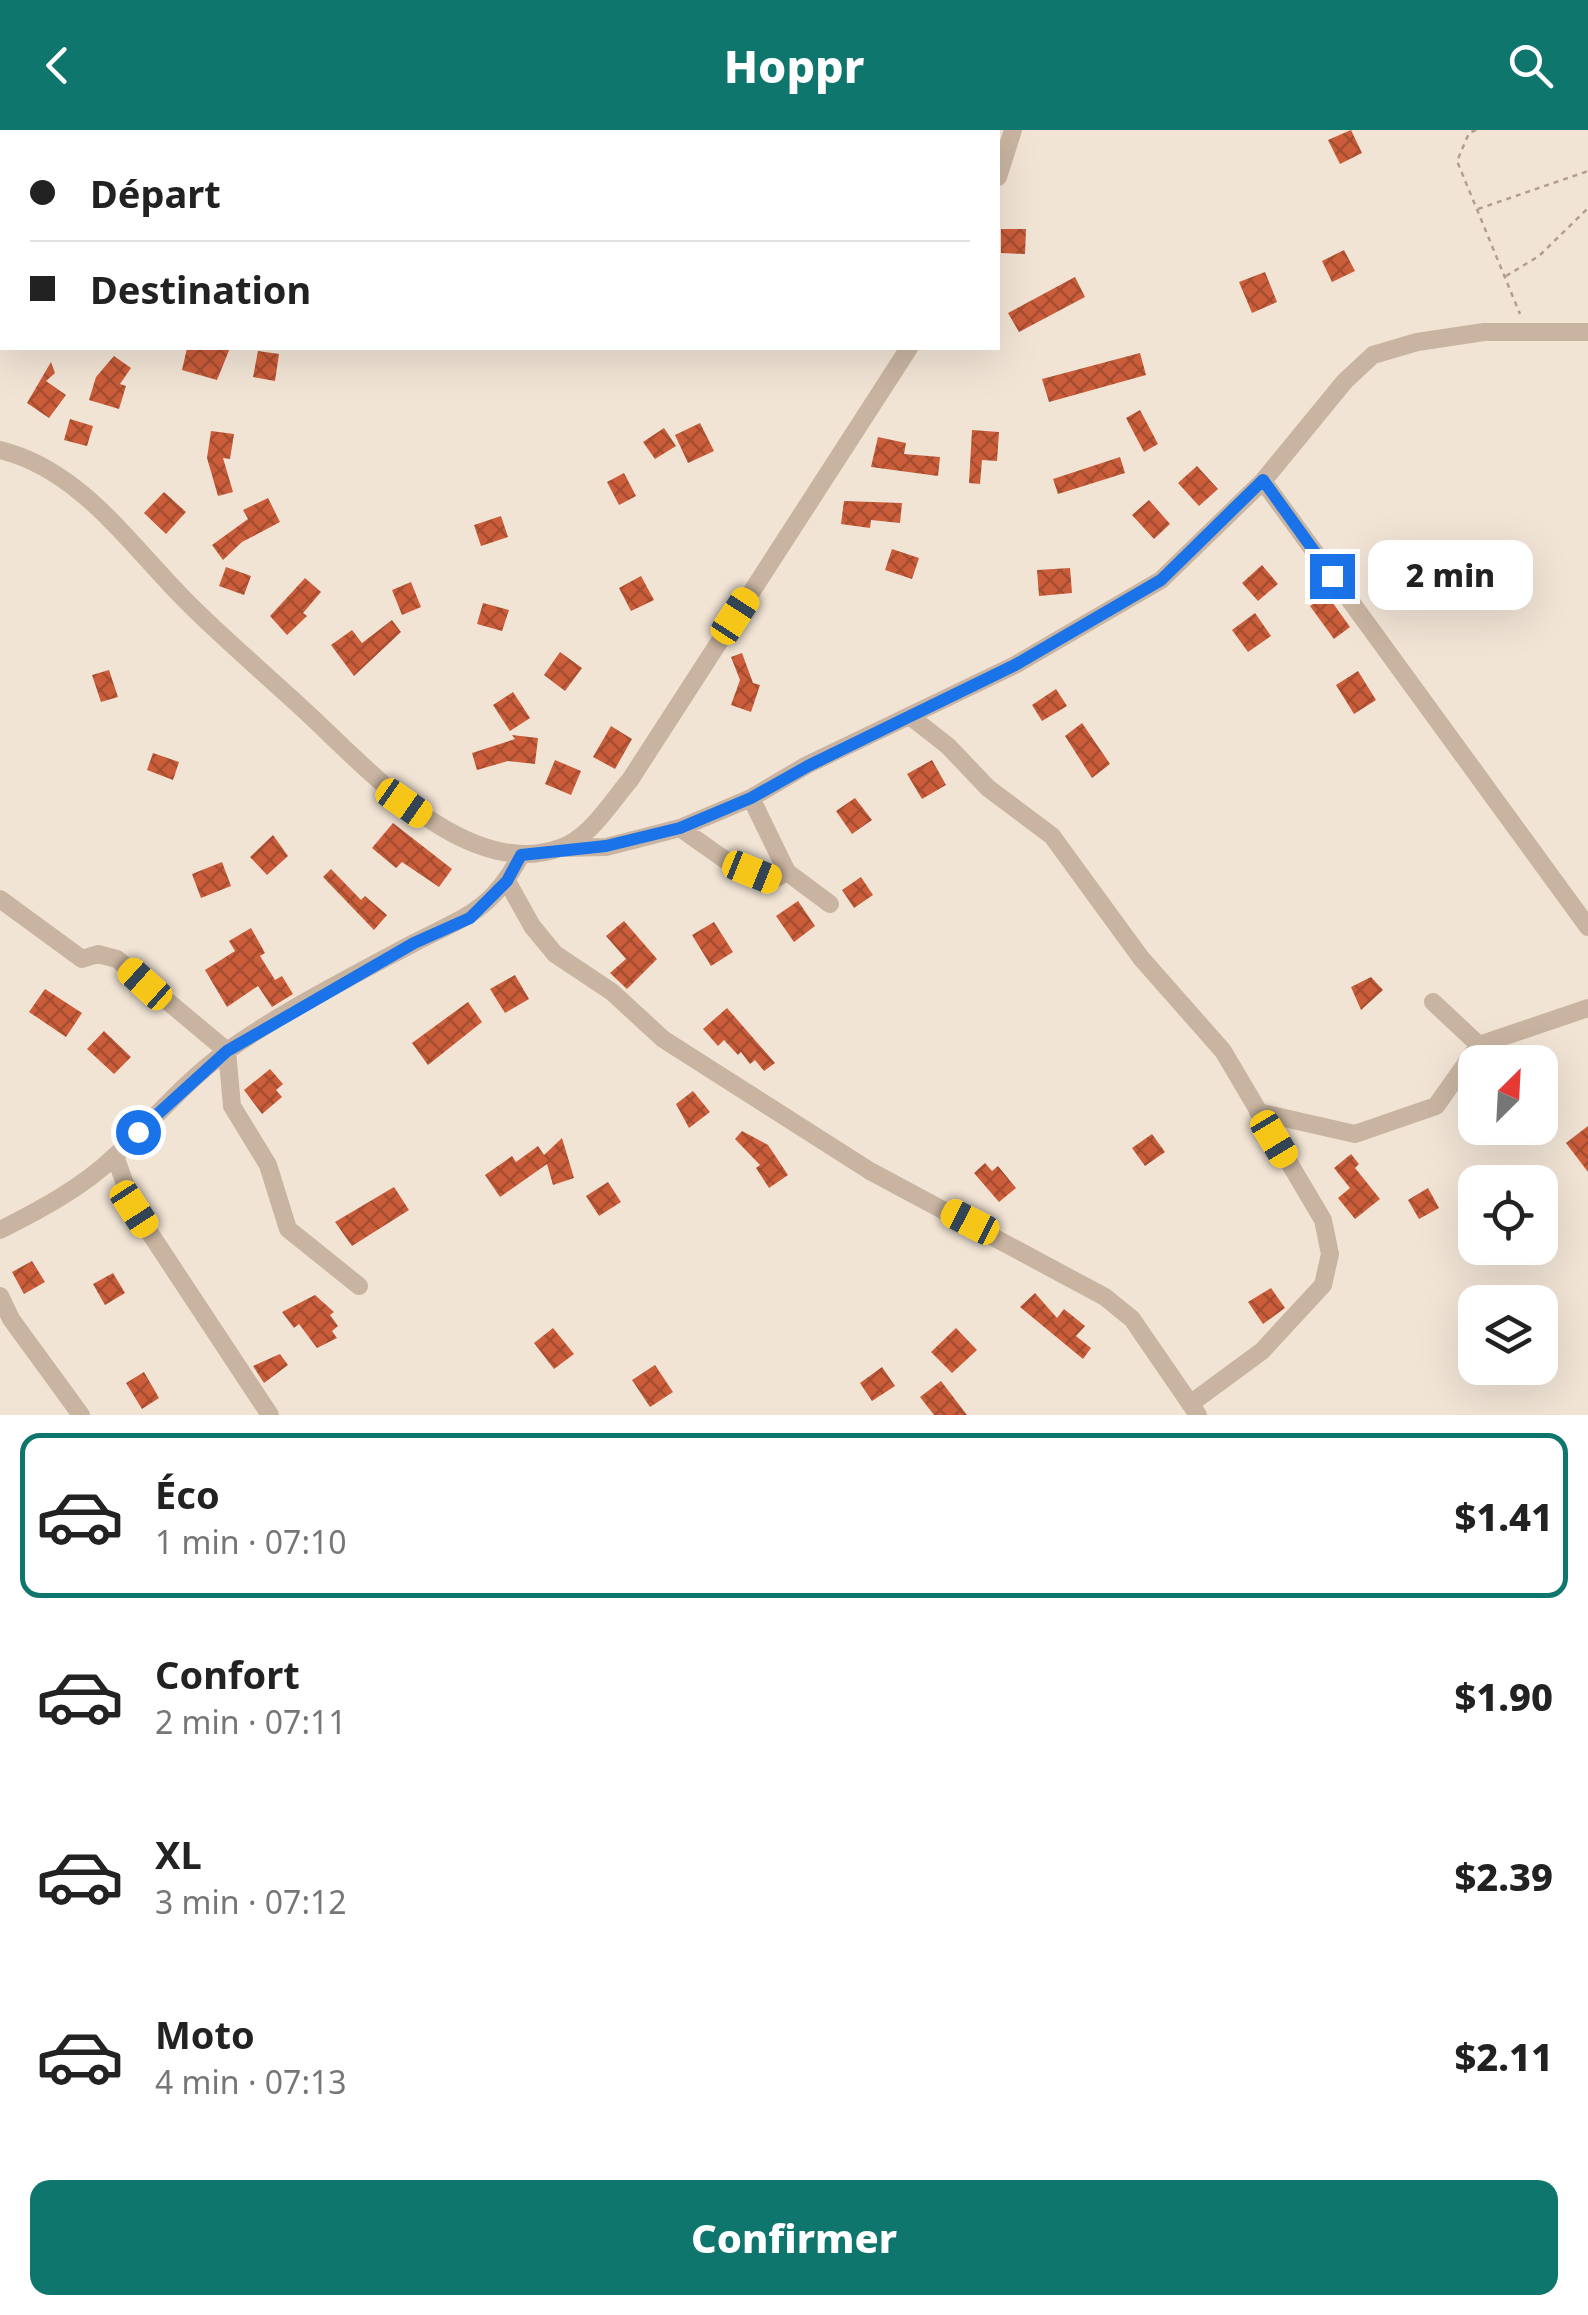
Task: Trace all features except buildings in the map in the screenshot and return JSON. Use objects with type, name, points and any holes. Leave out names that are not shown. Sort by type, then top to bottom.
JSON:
[{"type":"street","points":[[1000,171],[1013,130]]},
{"type":"street","points":[[0,450],[32,458],[87,496],[187,602],[381,786],[427,820],[472,840],[521,855],[606,846],[680,828],[751,798],[1015,665],[1161,580],[1263,480],[1345,380],[1373,356],[1417,342],[1526,329],[1588,332]]},
{"type":"street","points":[[561,848],[588,830],[630,780],[908,350]]},
{"type":"street","points":[[1263,480],[1588,927]]},
{"type":"street","points":[[507,881],[532,926],[555,954],[612,992],[662,1039],[870,1171],[1105,1297],[1132,1319],[1194,1409],[1262,1351],[1323,1285],[1330,1254],[1323,1220],[1223,1051],[1141,958],[1052,836],[988,788],[911,717]]},
{"type":"street","points":[[751,798],[788,872],[830,904]]},
{"type":"street","points":[[680,828],[731,864],[772,880],[788,872]]},
{"type":"street","points":[[0,1230],[82,1182],[115,1156],[160,1107],[227,1051],[414,943],[470,918],[507,881],[521,855]]},
{"type":"street","points":[[0,900],[82,959],[98,954],[118,960],[227,1051],[232,1106],[268,1165],[288,1229],[358,1286]]},
{"type":"street","points":[[1433,1002],[1480,1045],[1588,1008]]},
{"type":"street","points":[[1258,1112],[1355,1134],[1436,1106],[1458,1076]]},
{"type":"street","points":[[115,1156],[134,1209],[270,1415]]},
{"type":"street","points":[[0,1296],[11,1319],[82,1415]]},
{"type":"path","points":[[1476,130],[1469,134],[1456,161],[1526,329]]},
{"type":"path","points":[[1478,209],[1588,170]]},
{"type":"path","points":[[1506,276],[1539,256],[1588,208]]},
{"type":"route","points":[[138,1132],[160,1107],[227,1051],[414,943],[470,918],[507,881],[521,855],[606,846],[680,828],[751,798],[1015,665],[1161,580],[1263,480],[1332,576]]}]
